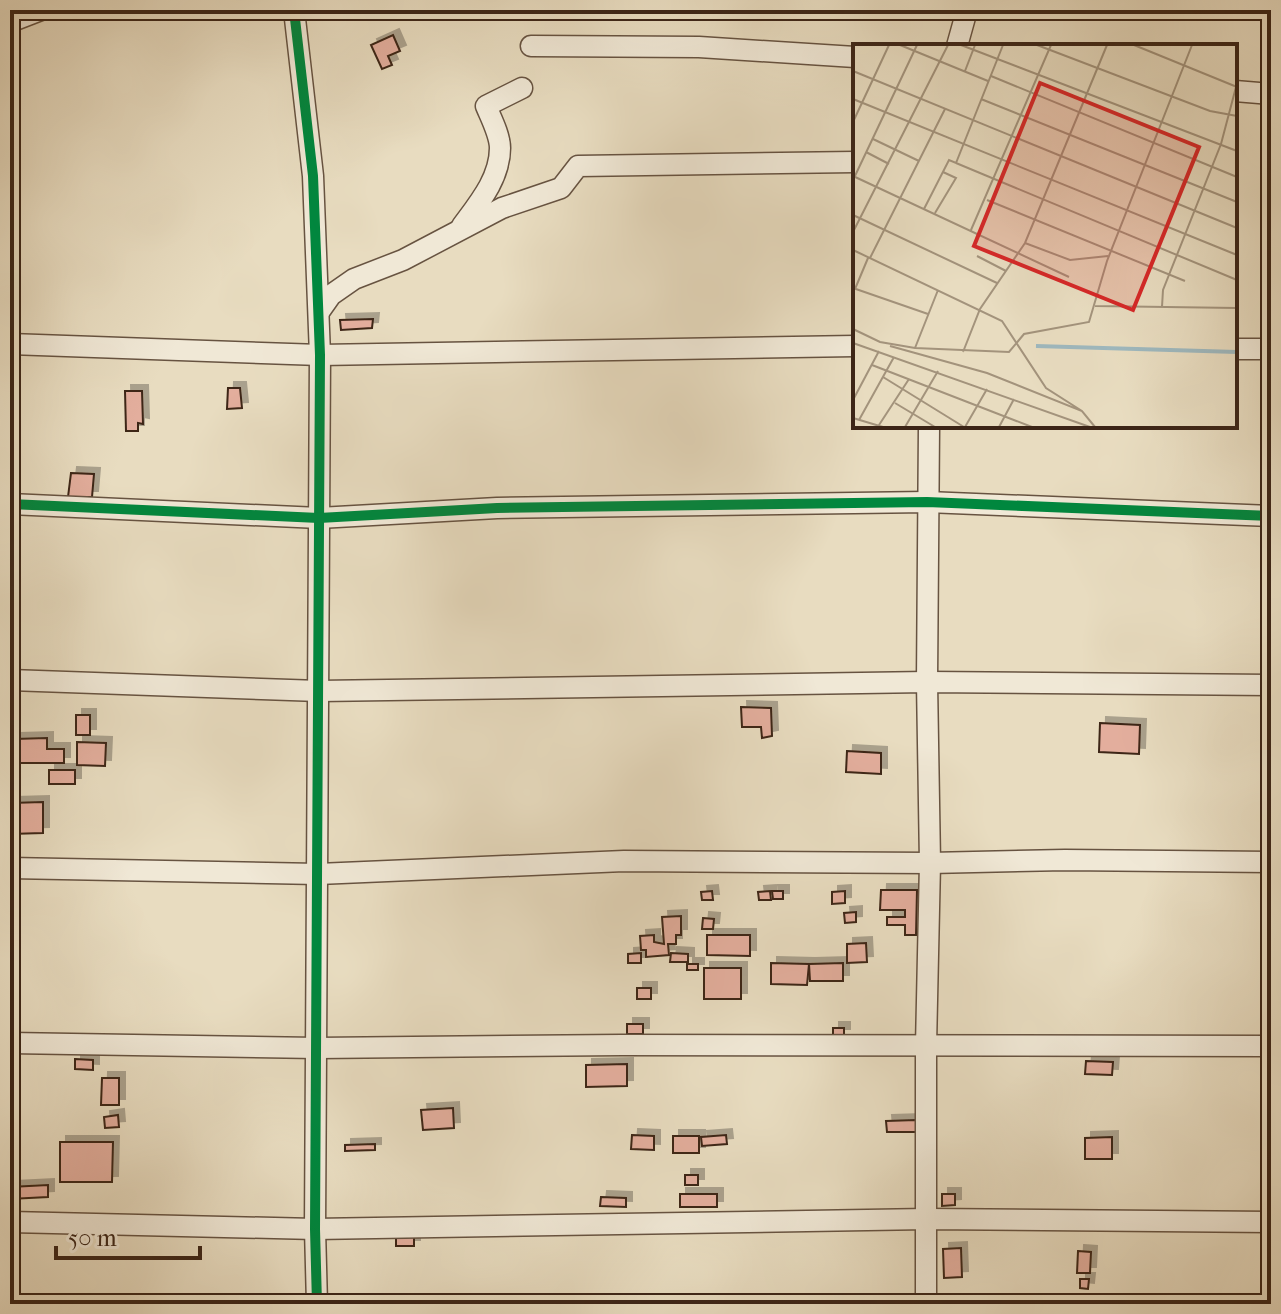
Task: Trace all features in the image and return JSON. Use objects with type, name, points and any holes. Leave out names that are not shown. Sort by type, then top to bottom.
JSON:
[{"type":"street","points":[[10,22],[41,10]]},
{"type":"street","points":[[294,10],[313,176],[320,355],[317,1304]]},
{"type":"street","points":[[958,44],[967,10]]},
{"type":"street","points":[[531,46],[699,47],[853,57]]},
{"type":"street","points":[[460,229],[485,194],[495,172],[501,145],[486,106],[522,88]]},
{"type":"street","points":[[1237,91],[1271,94]]},
{"type":"street","points":[[319,312],[331,295],[354,279],[403,260],[502,208],[561,188],[578,166],[853,162]]},
{"type":"street","points":[[10,344],[320,355],[853,346]]},
{"type":"street","points":[[1237,349],[1271,349]]},
{"type":"street","points":[[926,1304],[930,863],[927,682],[929,428]]},
{"type":"street","points":[[10,504],[319,518],[497,508],[927,502],[1271,516]]},
{"type":"street","points":[[10,680],[319,691],[927,682],[1271,685]]},
{"type":"street","points":[[10,868],[318,874],[624,861],[1271,862]]},
{"type":"street","points":[[10,1043],[317,1048],[1271,1046]]},
{"type":"street","points":[[10,1222],[315,1229],[927,1219],[1271,1222]]},
{"type":"building","points":[[393,35],[400,51],[388,56],[392,65],[382,69],[371,45]]},
{"type":"building","points":[[373,319],[372,328],[341,330],[340,320]]},
{"type":"building","points":[[228,388],[240,388],[242,408],[227,409]]},
{"type":"building","points":[[125,391],[142,391],[143,424],[138,423],[138,431],[126,431]]},
{"type":"building","points":[[71,473],[94,474],[92,497],[68,497]]},
{"type":"building","points":[[741,707],[771,708],[772,736],[762,738],[761,727],[742,727]]},
{"type":"building","points":[[76,715],[90,715],[90,735],[76,735]]},
{"type":"building","points":[[1100,723],[1140,725],[1139,754],[1099,752]]},
{"type":"building","points":[[47,738],[47,749],[64,749],[64,763],[15,763],[14,739]]},
{"type":"building","points":[[77,742],[106,743],[105,766],[77,765]]},
{"type":"building","points":[[847,751],[881,753],[881,774],[846,772]]},
{"type":"building","points":[[49,770],[75,770],[75,784],[49,784]]},
{"type":"building","points":[[43,802],[43,833],[10,834],[10,803]]},
{"type":"building","points":[[881,890],[917,890],[916,935],[905,935],[905,925],[887,925],[887,917],[905,917],[905,910],[880,910]]},
{"type":"building","points":[[712,891],[713,900],[702,900],[701,892]]},
{"type":"building","points":[[770,891],[771,900],[759,900],[758,892]]},
{"type":"building","points":[[772,891],[783,891],[783,899],[773,899]]},
{"type":"building","points":[[845,891],[845,903],[832,904],[832,892]]},
{"type":"building","points":[[856,912],[856,922],[845,923],[844,913]]},
{"type":"building","points":[[681,916],[681,935],[676,935],[676,944],[668,944],[669,955],[646,957],[646,950],[641,950],[640,936],[654,935],[654,942],[664,944],[662,917]]},
{"type":"building","points":[[703,918],[714,919],[713,929],[702,929]]},
{"type":"building","points":[[707,935],[750,935],[750,956],[707,955]]},
{"type":"building","points":[[866,943],[867,962],[847,963],[847,944]]},
{"type":"building","points":[[641,953],[641,963],[628,963],[628,954]]},
{"type":"building","points":[[671,953],[688,954],[688,962],[670,962]]},
{"type":"building","points":[[771,963],[809,964],[807,985],[771,984]]},
{"type":"building","points":[[843,963],[843,981],[810,981],[809,964]]},
{"type":"building","points":[[687,964],[698,964],[698,970],[687,970]]},
{"type":"building","points":[[704,968],[741,968],[741,999],[704,999]]},
{"type":"building","points":[[637,988],[651,988],[651,999],[637,999]]},
{"type":"building","points":[[627,1024],[643,1024],[643,1034],[627,1034]]},
{"type":"building","points":[[833,1028],[844,1028],[844,1035],[833,1035]]},
{"type":"building","points":[[75,1059],[93,1060],[93,1070],[75,1069]]},
{"type":"building","points":[[1086,1061],[1113,1062],[1112,1075],[1085,1074]]},
{"type":"building","points":[[627,1064],[627,1086],[586,1087],[586,1065]]},
{"type":"building","points":[[102,1078],[119,1078],[119,1105],[101,1105]]},
{"type":"building","points":[[453,1108],[454,1128],[423,1130],[421,1110]]},
{"type":"building","points":[[118,1115],[119,1127],[105,1128],[104,1117]]},
{"type":"building","points":[[916,1120],[916,1132],[887,1132],[886,1121]]},
{"type":"building","points":[[632,1135],[654,1136],[654,1150],[631,1149]]},
{"type":"building","points":[[726,1135],[727,1144],[702,1146],[701,1137]]},
{"type":"building","points":[[673,1136],[699,1136],[699,1153],[673,1153]]},
{"type":"building","points":[[1112,1137],[1112,1159],[1085,1159],[1085,1138]]},
{"type":"building","points":[[60,1142],[113,1142],[112,1182],[60,1182]]},
{"type":"building","points":[[375,1144],[375,1150],[345,1151],[345,1145]]},
{"type":"building","points":[[685,1175],[698,1175],[698,1185],[685,1185]]},
{"type":"building","points":[[48,1185],[48,1197],[10,1199],[10,1187]]},
{"type":"building","points":[[680,1194],[717,1194],[717,1207],[680,1207]]},
{"type":"building","points":[[942,1194],[955,1194],[955,1205],[942,1206]]},
{"type":"building","points":[[601,1197],[626,1198],[626,1207],[600,1206]]},
{"type":"building","points":[[414,1234],[414,1246],[396,1246],[396,1235]]},
{"type":"building","points":[[961,1248],[962,1277],[944,1278],[943,1249]]},
{"type":"building","points":[[1078,1251],[1091,1252],[1090,1273],[1077,1273]]},
{"type":"building","points":[[1080,1279],[1089,1279],[1088,1289],[1080,1288]]},
{"type":"cycle path","points":[[294,10],[313,176],[320,355],[317,1304]]},
{"type":"cycle path","points":[[10,504],[319,518],[497,508],[927,502],[1271,516]]}]
